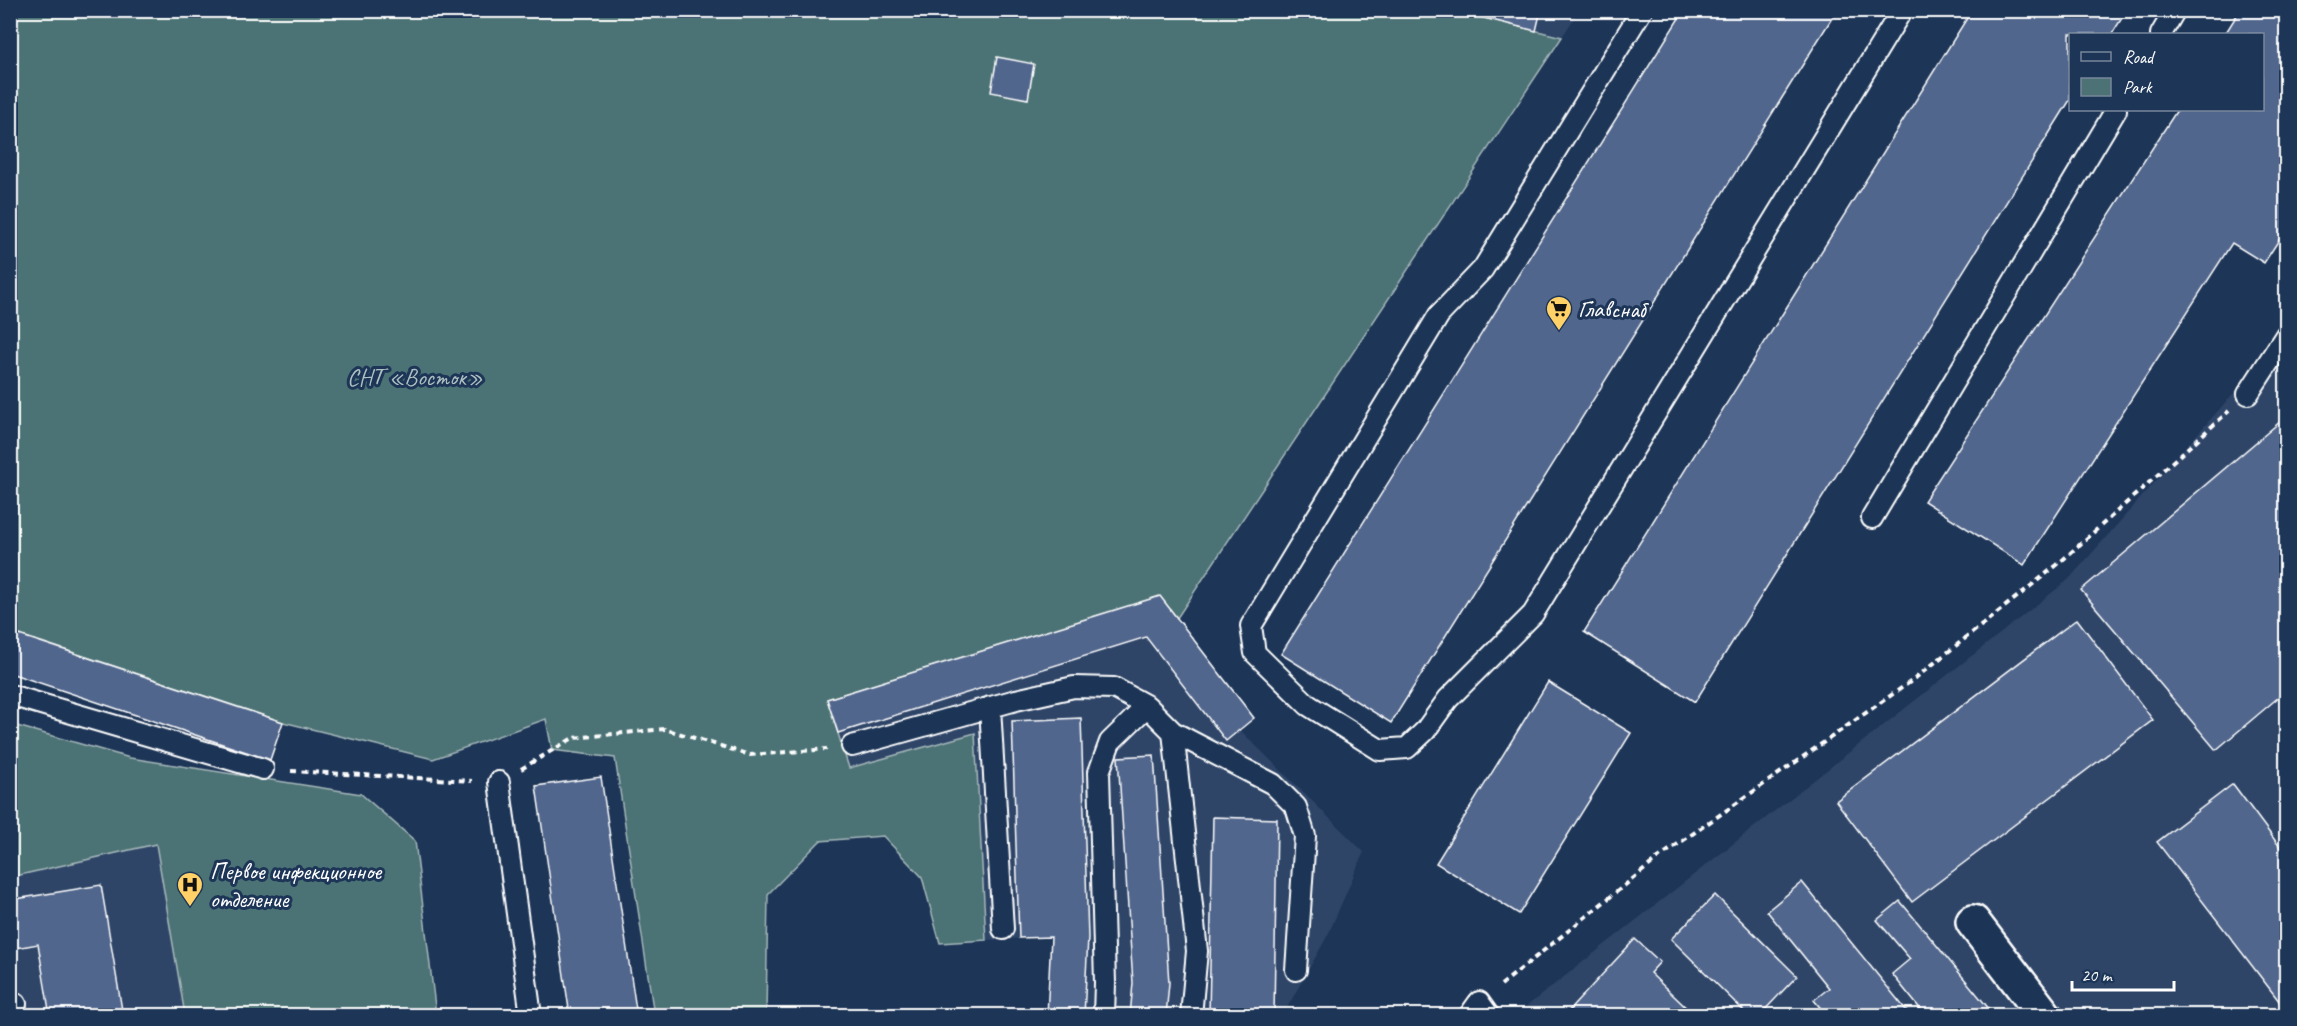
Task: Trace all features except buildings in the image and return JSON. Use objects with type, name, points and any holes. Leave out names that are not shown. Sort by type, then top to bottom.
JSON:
[{"type":"street","points":[[1973,922],[2045,1016]]},
{"type":"lane","points":[[1642,10],[1482,269],[1439,315],[1251,626],[1255,653],[1308,705],[1380,750],[1407,748],[1425,730],[1448,699],[1533,614],[1902,10]]},
{"type":"lane","points":[[2162,33],[2175,10]]},
{"type":"lane","points":[[1872,518],[2115,111]]},
{"type":"lane","points":[[2248,394],[2286,335]]},
{"type":"lane","points":[[852,746],[990,707],[1074,687],[1114,688],[1147,706],[1173,732],[1273,784],[1296,807],[1305,836],[1296,970]]},
{"type":"lane","points":[[10,695],[263,769]]},
{"type":"lane","points":[[1104,1016],[1099,772],[1110,742],[1147,706]]},
{"type":"lane","points":[[990,707],[1003,929]]},
{"type":"lane","points":[[1173,732],[1197,951],[1191,1016]]},
{"type":"lane","points":[[499,782],[531,1016]]},
{"type":"path","points":[[1479,1011],[1661,856],[1913,680],[2057,565],[2248,394]]},
{"type":"path","points":[[263,769],[499,782],[573,738],[664,729],[750,755],[852,746]]},
{"type":"shaded area","points":[[1452,11],[1579,11],[1562,37]]},
{"type":"shaded area","points":[[2286,334],[2286,1015],[1514,1016],[2068,580]]},
{"type":"shaded area","points":[[1160,596],[1254,718],[1240,730],[1364,852],[1328,935],[1283,1015],[1047,1015],[1051,937],[986,940],[975,734],[849,768],[827,699]]},
{"type":"shaded area","name":"Первое инфекционное отделение","points":[[127,768],[388,1015],[11,1015],[10,793]]},
{"type":"green space","name":"СНТ «Восток»","points":[[1451,10],[1562,37],[1177,618],[1159,596],[827,699],[849,768],[975,733],[986,940],[940,943],[922,877],[883,836],[820,841],[768,894],[766,1015],[654,1015],[615,758],[552,750],[546,719],[433,759],[283,722],[11,632],[11,11]]},
{"type":"green space","name":"Первое инфекционное отделение","points":[[10,724],[130,758],[361,794],[415,841],[436,1015],[185,1015],[156,844],[11,877]]},
{"type":"place","name":"Главснаб","points":[[1559,332]]},
{"type":"place","name":"Первое инфекционное отделение","points":[[190,908]]}]
